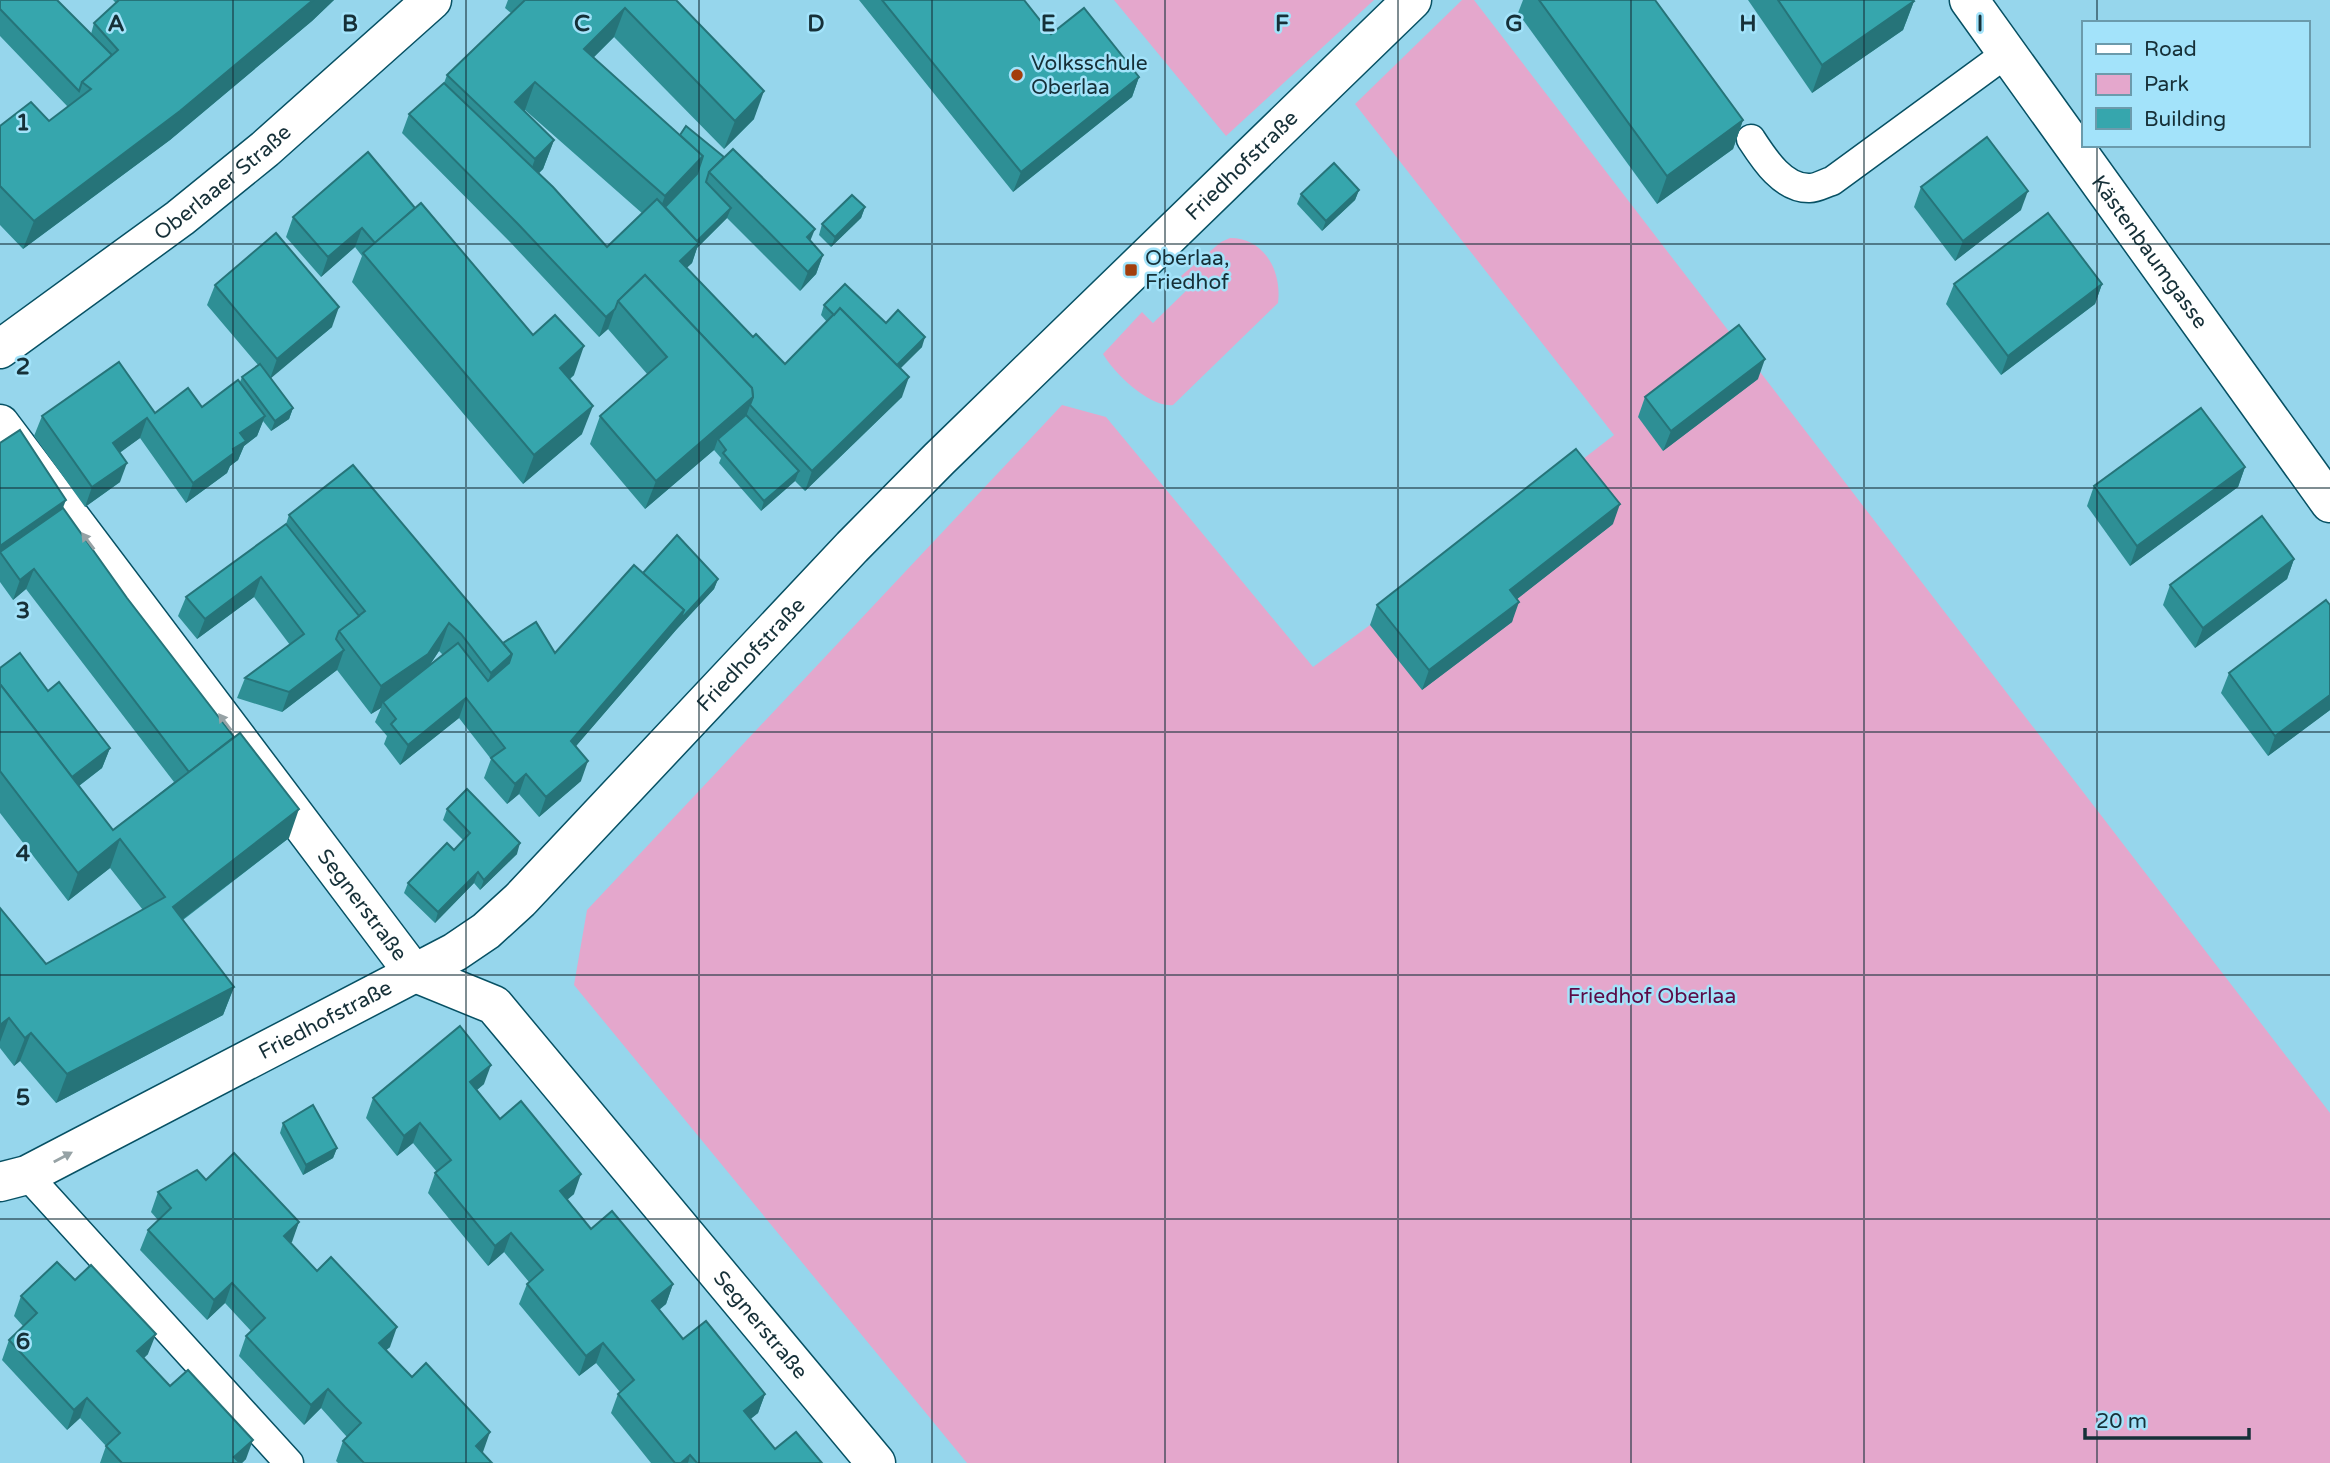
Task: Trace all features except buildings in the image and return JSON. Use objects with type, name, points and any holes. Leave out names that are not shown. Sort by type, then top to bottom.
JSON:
[{"type":"street","name":"Oberlaaer Straße","points":[[0,349],[180,218],[233,175],[432,0]]},
{"type":"street","name":"Friedhofstraße","points":[[13,1179],[455,952],[505,915],[852,547],[939,459],[1412,0]]},
{"type":"street","name":"Kästenbaumgasse","points":[[1969,0],[2330,503]]},
{"type":"street","name":"Segnerstraße","points":[[0,424],[413,972],[494,1004],[876,1463]]},
{"type":"lane","points":[[1751,139],[1770,166],[1789,182],[1809,188],[1832,181],[2007,53]]},
{"type":"lane","points":[[13,1179],[289,1463]]},
{"type":"green space","points":[[1114,0],[1374,0],[1226,136]]},
{"type":"green space","name":"Friedhof Oberlaa","points":[[1462,0],[1474,0],[2330,1113],[2330,1463],[967,1463],[574,985],[587,910],[1062,405],[1106,417],[1313,667],[1614,435],[1355,104]]},
{"type":"green space","points":[[1230,238],[1253,244],[1269,259],[1277,280],[1278,303],[1173,405],[1154,401],[1124,379],[1103,354],[1142,312],[1153,323],[1190,287],[1181,276],[1221,242]]},
{"type":"place","name":"Volksschule Oberlaa","points":[[1017,75]]},
{"type":"place","name":"Oberlaa, Friedhof","points":[[1131,270]]}]
